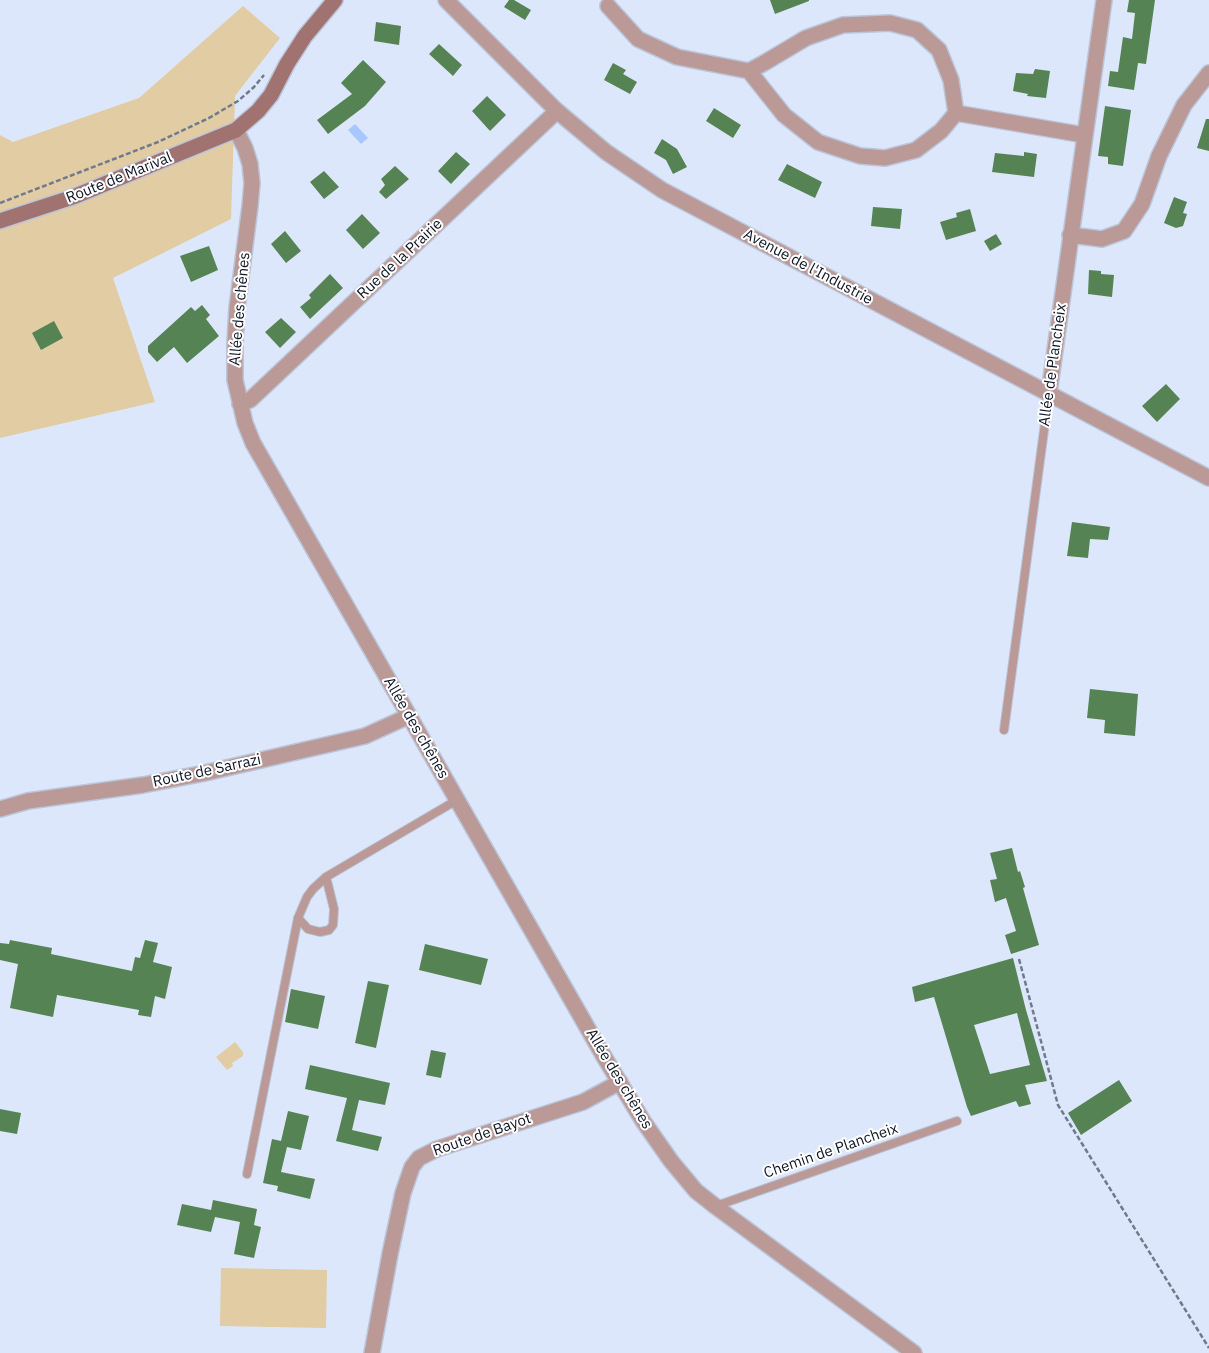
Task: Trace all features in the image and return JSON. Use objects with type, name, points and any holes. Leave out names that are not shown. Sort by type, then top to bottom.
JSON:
[{"type":"main road","points":[[236,130],[258,112],[272,95],[287,64],[305,36],[335,0]]},
{"type":"main road","name":"Route de Marival","points":[[0,221],[73,196],[236,130]]},
{"type":"street","name":"Avenue de l'Industrie","points":[[446,0],[557,111],[606,152],[662,190],[1209,478]]},
{"type":"street","name":"Allée de Plancheix","points":[[1049,393],[1104,0]]},
{"type":"street","points":[[608,6],[638,39],[677,57],[748,71],[806,38],[843,25],[890,23],[917,30],[939,50],[951,80],[956,114],[941,131],[916,150],[885,158],[860,156],[818,142],[784,115],[748,71]]},
{"type":"street","points":[[1070,235],[1102,239],[1124,231],[1142,204],[1159,156],[1184,106],[1209,73]]},
{"type":"street","name":"Rue de la Prairie","points":[[240,404],[250,400],[557,111]]},
{"type":"street","points":[[956,114],[1084,135]]},
{"type":"street","name":"Allée des chênes","points":[[236,130],[250,164],[252,183],[235,343],[235,380],[245,423],[254,443],[620,1082],[670,1161],[696,1191],[715,1206],[914,1353]]},
{"type":"street","name":"Route de Sarrazi","points":[[0,809],[28,801],[143,784],[214,771],[365,736],[409,716]]},
{"type":"street","name":"Route de Bayot","points":[[372,1353],[403,1193],[412,1167],[419,1158],[437,1149],[583,1102],[620,1082]]},
{"type":"lane","name":"Allée de Plancheix","points":[[1004,730],[1049,393]]},
{"type":"lane","points":[[247,1174],[298,918],[307,897],[326,877],[457,800]]},
{"type":"lane","points":[[298,918],[308,929],[320,932],[329,930],[334,925],[334,909],[326,877]]},
{"type":"lane","name":"Chemin de Plancheix","points":[[715,1206],[957,1121]]},
{"type":"path","points":[[0,202],[158,142],[208,118],[238,101],[266,73]]},
{"type":"path","points":[[1019,959],[1058,1106],[1209,1348]]},
{"type":"shaded area","points":[[243,6],[280,38],[235,96],[231,219],[113,278],[155,402],[0,438],[0,135],[13,142],[139,98]]},
{"type":"shaded area","points":[[235,1042],[243,1052],[243,1056],[232,1063],[233,1066],[227,1070],[216,1057]]},
{"type":"shaded area","points":[[221,1268],[327,1270],[326,1328],[220,1326]]},
{"type":"water","points":[[355,124],[368,138],[361,144],[348,130]]},
{"type":"building","points":[[509,0],[514,0],[531,10],[525,20],[504,7]]},
{"type":"building","points":[[770,0],[809,0],[809,1],[775,14]]},
{"type":"building","points":[[1129,0],[1155,0],[1146,64],[1138,63],[1134,90],[1108,86],[1110,71],[1118,72],[1123,37],[1132,39],[1135,13],[1127,12]]},
{"type":"building","points":[[376,22],[401,26],[399,45],[374,41]]},
{"type":"building","points":[[439,44],[462,65],[453,76],[429,54]]},
{"type":"building","points":[[363,60],[386,82],[365,106],[328,134],[317,120],[352,94],[341,83]]},
{"type":"building","points":[[613,63],[626,70],[623,74],[637,82],[630,94],[604,80]]},
{"type":"building","points":[[1035,69],[1050,71],[1046,98],[1027,96],[1028,94],[1013,91],[1016,73],[1033,74]]},
{"type":"building","points":[[487,96],[506,115],[490,131],[472,111]]},
{"type":"building","points":[[1105,106],[1131,110],[1123,166],[1108,164],[1108,157],[1098,156]]},
{"type":"building","points":[[714,108],[741,125],[733,138],[706,121]]},
{"type":"building","points":[[1206,119],[1209,119],[1209,151],[1197,148]]},
{"type":"building","points":[[662,139],[677,149],[687,167],[673,174],[666,160],[654,153]]},
{"type":"building","points":[[456,152],[470,164],[451,184],[438,171]]},
{"type":"building","points":[[1024,152],[1037,154],[1034,177],[992,172],[995,153],[1024,156]]},
{"type":"building","points":[[787,164],[822,182],[815,198],[778,180]]},
{"type":"building","points":[[395,166],[409,179],[386,199],[379,192],[385,185],[381,179]]},
{"type":"building","points":[[324,171],[339,187],[324,199],[310,182]]},
{"type":"building","points":[[1174,197],[1187,202],[1183,213],[1187,214],[1183,226],[1176,228],[1164,223]]},
{"type":"building","points":[[873,207],[902,209],[900,229],[871,226]]},
{"type":"building","points":[[970,209],[976,231],[946,240],[940,222],[957,217],[956,213]]},
{"type":"building","points":[[362,214],[380,233],[363,249],[346,230]]},
{"type":"building","points":[[285,231],[301,251],[286,263],[271,244]]},
{"type":"building","points":[[996,234],[1002,244],[990,251],[984,241]]},
{"type":"building","points":[[209,246],[218,270],[191,282],[180,256]]},
{"type":"building","points":[[1089,270],[1101,271],[1101,274],[1114,275],[1112,297],[1088,294]]},
{"type":"building","points":[[330,274],[343,288],[310,319],[300,307],[311,298],[309,295]]},
{"type":"building","points":[[202,305],[210,315],[206,319],[219,336],[187,363],[174,347],[157,362],[148,352],[148,346],[191,307],[195,311]]},
{"type":"building","points":[[281,318],[296,332],[280,348],[265,332]]},
{"type":"building","points":[[54,321],[63,338],[41,350],[32,333]]},
{"type":"building","points":[[1166,384],[1180,399],[1157,422],[1142,406]]},
{"type":"building","points":[[1072,522],[1110,527],[1108,540],[1090,539],[1088,558],[1067,556]]},
{"type":"building","points":[[1090,689],[1138,694],[1135,736],[1104,733],[1105,720],[1087,718]]},
{"type":"building","points":[[1012,848],[1018,872],[1020,871],[1025,887],[1023,888],[1039,945],[1011,954],[1005,935],[1016,931],[1006,898],[995,902],[990,880],[997,879],[990,853]]},
{"type":"building","points":[[10,940],[52,948],[51,954],[132,971],[135,957],[140,958],[145,940],[158,943],[153,962],[172,967],[165,999],[155,996],[151,1017],[138,1015],[139,1010],[57,995],[53,1017],[10,1008],[18,964],[0,960],[0,943],[9,944]]},
{"type":"building","points":[[425,944],[488,959],[481,985],[419,970]]},
{"type":"building","points":[[1013,958],[1047,1081],[1025,1085],[1031,1104],[1019,1107],[1016,1101],[971,1116],[934,997],[915,1002],[912,987]],"holes":[[[1017,1013],[1030,1065],[990,1074],[974,1025]]]},
{"type":"building","points":[[368,981],[389,985],[376,1048],[355,1043]]},
{"type":"building","points":[[291,989],[325,996],[318,1029],[285,1022]]},
{"type":"building","points":[[431,1050],[446,1053],[441,1078],[426,1075]]},
{"type":"building","points":[[310,1065],[390,1083],[385,1105],[359,1100],[352,1130],[382,1137],[378,1151],[336,1141],[347,1098],[305,1089]]},
{"type":"building","points":[[1119,1080],[1132,1101],[1081,1135],[1068,1113]]},
{"type":"building","points":[[0,1109],[21,1113],[17,1134],[0,1131]]},
{"type":"building","points":[[288,1111],[309,1116],[301,1150],[287,1147],[281,1172],[315,1179],[310,1199],[277,1191],[278,1186],[263,1183],[272,1139],[281,1141]]},
{"type":"building","points":[[213,1200],[257,1209],[254,1225],[261,1227],[254,1258],[234,1254],[240,1222],[215,1217],[211,1232],[177,1225],[182,1204],[211,1210]]}]
